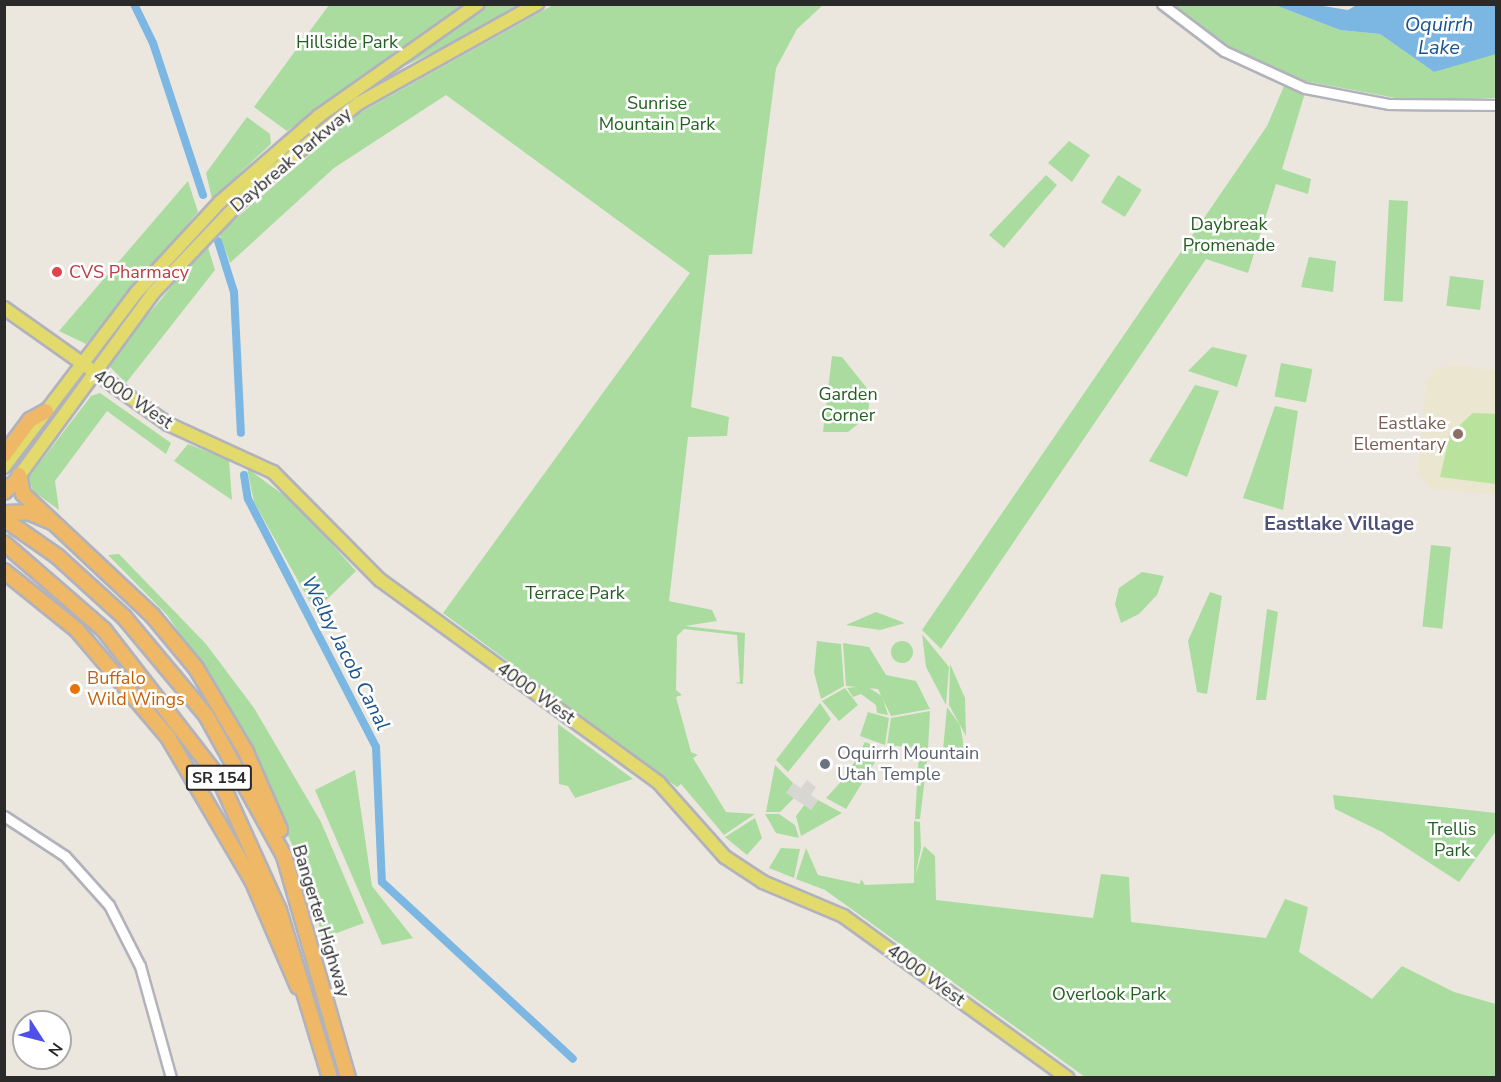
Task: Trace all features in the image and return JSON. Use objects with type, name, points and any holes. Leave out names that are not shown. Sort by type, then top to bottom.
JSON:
[{"type":"highway","points":[[4,455],[30,420],[45,411]]},
{"type":"highway","points":[[10,487],[24,494],[60,525],[152,615],[196,668],[255,772],[281,831],[284,856]]},
{"type":"highway","points":[[7,514],[60,525]]},
{"type":"highway","name":"Bangerter Highway","points":[[7,514],[92,586],[179,678],[228,750],[284,856],[348,1077]]},
{"type":"highway","name":"Bangerter Highway","points":[[4,543],[105,630],[219,778],[275,900],[317,1027],[330,1077]]},
{"type":"highway","points":[[6,573],[108,662],[174,746],[252,880],[317,1027]]},
{"type":"main road","name":"Daybreak Parkway","points":[[4,467],[80,363],[148,279],[237,186],[336,104],[477,4]]},
{"type":"main road","name":"Daybreak Parkway","points":[[10,487],[94,373],[182,260],[302,146],[383,88],[537,4]]},
{"type":"main road","name":"4000 West","points":[[4,308],[168,424],[273,472],[380,580],[659,783],[725,857],[763,882],[843,916],[1068,1077]]},
{"type":"street","points":[[1161,4],[1224,51],[1305,88],[1389,104],[1497,105]]},
{"type":"street","points":[[4,816],[65,856],[114,912],[140,966],[171,1077]]},
{"type":"shaded area","name":"Eastlake Elementary","points":[[1458,365],[1496,371],[1496,495],[1434,489],[1417,475],[1426,382],[1434,369]]},
{"type":"shaded area","points":[[807,780],[816,787],[811,795],[818,800],[811,810],[786,793],[793,783],[801,788]]},
{"type":"green space","name":"Hillside Park","points":[[329,5],[465,5],[287,131],[254,107]]},
{"type":"green space","points":[[486,5],[527,5],[407,65],[407,61]]},
{"type":"green space","points":[[553,5],[823,5],[797,29],[776,68],[752,254],[709,255],[691,407],[729,417],[727,436],[688,437],[669,601],[712,610],[717,621],[685,626],[745,633],[743,684],[735,683],[740,682],[737,635],[684,629],[677,636],[676,690],[682,695],[676,697],[691,752],[698,755],[693,758],[726,812],[755,814],[724,835],[681,784],[677,787],[443,613],[690,273],[446,95],[334,168],[230,263],[219,233],[356,115]]},
{"type":"green space","points":[[1172,5],[1275,5],[1340,30],[1380,34],[1434,72],[1490,52],[1496,54],[1496,98],[1406,100],[1294,79],[1235,50]]},
{"type":"green space","name":"Daybreak Promenade","points":[[1284,86],[1305,93],[1282,169],[1311,179],[1308,194],[1276,184],[1248,273],[1206,259],[941,649],[922,630],[1267,126]]},
{"type":"green space","points":[[247,117],[270,134],[271,144],[212,199],[206,173]]},
{"type":"green space","points":[[1069,141],[1090,155],[1072,182],[1048,163]]},
{"type":"green space","points":[[1046,175],[1057,185],[1004,248],[989,235]]},
{"type":"green space","points":[[1118,175],[1142,190],[1125,217],[1101,202]]},
{"type":"green space","points":[[188,181],[198,212],[86,344],[59,331]]},
{"type":"green space","points":[[1389,200],[1408,201],[1403,302],[1384,301]]},
{"type":"green space","points":[[207,244],[215,270],[126,383],[107,364]]},
{"type":"green space","points":[[1309,257],[1336,261],[1333,292],[1301,287]]},
{"type":"green space","points":[[1450,276],[1484,280],[1480,310],[1446,306]]},
{"type":"green space","points":[[1212,347],[1247,355],[1237,387],[1188,371]]},
{"type":"green space","name":"Garden Corner","points":[[832,356],[842,357],[870,392],[868,416],[848,432],[823,432]]},
{"type":"green space","points":[[1281,363],[1312,369],[1306,402],[1275,396]]},
{"type":"green space","points":[[1195,385],[1219,391],[1187,477],[1149,461]]},
{"type":"green space","points":[[100,393],[171,443],[166,454],[107,411],[55,481],[59,510],[33,491],[28,478],[91,396]]},
{"type":"green space","points":[[1275,406],[1298,411],[1283,510],[1243,498]]},
{"type":"green space","points":[[1473,413],[1496,414],[1496,484],[1440,477],[1450,434]]},
{"type":"green space","points":[[188,444],[229,460],[232,500],[174,461]]},
{"type":"green space","points":[[247,468],[296,504],[356,571],[315,611],[254,502]]},
{"type":"green space","points":[[1431,545],[1451,547],[1442,629],[1422,627]]},
{"type":"green space","points":[[119,554],[206,644],[254,708],[321,822],[364,923],[323,938],[300,862],[226,700],[167,615],[108,555]]},
{"type":"green space","points":[[1142,572],[1164,576],[1157,595],[1139,614],[1121,623],[1115,604],[1119,588]]},
{"type":"green space","points":[[1210,592],[1222,596],[1207,694],[1197,692],[1188,641]]},
{"type":"green space","points":[[1267,609],[1278,612],[1266,700],[1256,700]]},
{"type":"green space","points":[[876,612],[905,623],[880,630],[846,625]]},
{"type":"green space","points":[[922,634],[949,667],[946,705],[926,667]]},
{"type":"green space","points":[[817,641],[841,644],[844,686],[821,699],[814,672]]},
{"type":"green space","points":[[902,641],[910,644],[913,652],[910,660],[902,663],[894,660],[891,652],[894,644]]},
{"type":"green space","points":[[843,643],[869,647],[886,675],[916,681],[930,709],[891,716],[878,689],[846,686]]},
{"type":"green space","points":[[950,664],[965,698],[966,736],[949,705]]},
{"type":"green space","points":[[866,686],[882,696],[888,715],[877,713],[876,705],[861,694],[853,697],[847,688]]},
{"type":"green space","points":[[845,688],[858,705],[839,721],[822,701]]},
{"type":"green space","points":[[820,703],[831,719],[788,772],[776,760]]},
{"type":"green space","points":[[947,707],[960,725],[965,752],[943,750]]},
{"type":"green space","points":[[930,711],[928,749],[887,745],[891,718]]},
{"type":"green space","points":[[868,712],[889,718],[885,745],[860,736]]},
{"type":"green space","points":[[558,724],[633,779],[575,798],[568,786],[559,784]]},
{"type":"green space","points":[[865,742],[883,749],[846,809],[826,798],[848,774]]},
{"type":"green space","points":[[919,751],[928,752],[920,819],[915,819]]},
{"type":"green space","points":[[775,765],[793,783],[787,793],[795,797],[780,812],[766,812]]},
{"type":"green space","points":[[355,770],[372,886],[413,938],[382,945],[315,790]]},
{"type":"green space","name":"Trellis Park","points":[[1333,795],[1496,813],[1496,831],[1459,882],[1382,832],[1335,809]]},
{"type":"green space","points":[[818,800],[842,813],[801,836],[796,816],[805,804],[811,810]]},
{"type":"green space","points":[[765,814],[779,814],[795,825],[799,838],[776,833]]},
{"type":"green space","points":[[755,818],[762,838],[747,855],[725,837]]},
{"type":"green space","name":"Overlook Park","points":[[914,821],[920,822],[921,848],[915,877],[924,846],[935,856],[936,900],[1093,918],[1101,874],[1129,877],[1131,922],[1266,938],[1285,899],[1308,907],[1299,952],[1372,999],[1402,966],[1454,992],[1496,1004],[1496,1077],[1085,1077],[825,890],[796,879],[806,848],[818,875],[860,884],[861,879],[865,885],[914,883]]},
{"type":"green space","points":[[781,848],[800,849],[794,878],[769,868]]},
{"type":"water","name":"Oquirrh Lake","points":[[1358,4],[1496,5],[1496,54],[1434,72],[1380,34],[1340,30],[1275,5],[1317,5],[1348,10]]},
{"type":"waterway","name":"Welby Jacob Canal","points":[[134,4],[153,43],[203,195]]},
{"type":"waterway","name":"Welby Jacob Canal","points":[[218,241],[234,292],[241,433]]},
{"type":"waterway","name":"Welby Jacob Canal","points":[[244,475],[248,499],[376,747],[382,882],[573,1059]]},
{"type":"place","name":"CVS Pharmacy","points":[[57,272]]},
{"type":"place","name":"Eastlake Elementary","points":[[1458,434]]},
{"type":"place","name":"Buffalo Wild Wings","points":[[75,689]]},
{"type":"place","name":"Oquirrh Mountain Utah Temple","points":[[825,764]]},
{"type":"district","name":"Eastlake Village","points":[[1339,523]]},
{"type":"park label","name":"Sunrise Mountain Park","points":[[657,114]]},
{"type":"park label","name":"Terrace Park","points":[[575,593]]}]
